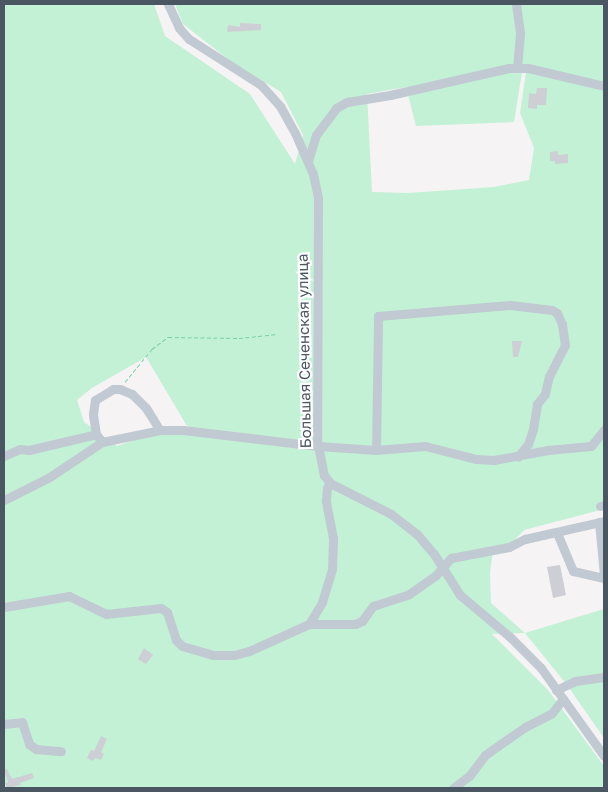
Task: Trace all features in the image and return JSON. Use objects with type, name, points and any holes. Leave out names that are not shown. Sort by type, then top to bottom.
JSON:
[{"type":"street","name":"Большая Сеченская улица","points":[[168,4],[179,28],[189,39],[219,60],[248,76],[275,100],[290,122],[308,161],[318,198],[318,446],[321,467],[330,483]]},
{"type":"street","points":[[516,4],[520,34],[517,68]]},
{"type":"street","points":[[308,161],[316,135],[336,108],[347,102],[517,68],[528,68],[604,86]]},
{"type":"street","points":[[376,450],[378,316],[510,305],[552,310],[557,313],[562,324],[565,345],[549,376],[545,394],[537,404],[533,429],[528,444],[518,457]]},
{"type":"street","points":[[102,442],[96,434],[93,414],[95,400],[113,389],[120,389],[132,394],[146,408],[160,430]]},
{"type":"street","points":[[4,500],[48,478],[102,442],[160,430],[183,430],[318,446],[376,450],[425,446],[476,459],[518,457],[548,450],[591,446],[604,430]]},
{"type":"street","points":[[4,456],[20,449],[29,450],[96,434]]},
{"type":"street","points":[[309,624],[322,602],[332,569],[333,538],[326,501],[327,488],[330,483],[383,509],[408,526],[424,541],[460,595],[529,655],[604,756]]},
{"type":"street","points":[[4,607],[69,596],[106,614],[161,608],[167,612],[176,640],[182,646],[213,655],[234,655],[249,651],[309,624],[355,624],[362,621],[373,606],[410,594],[436,575],[451,558],[510,547],[525,539],[602,522],[604,577],[573,571],[557,533]]},
{"type":"street","points":[[556,690],[575,681],[604,677]]},
{"type":"street","points":[[453,788],[470,776],[485,755],[525,727],[552,713],[563,699]]},
{"type":"street","points":[[4,724],[22,722],[29,744],[36,749],[61,750]]},
{"type":"path","points":[[120,389],[152,349],[168,337],[239,338],[277,334]]},
{"type":"green space","points":[[4,4],[154,4],[165,36],[250,94],[295,164],[303,135],[281,92],[233,63],[183,24],[175,4],[604,4],[604,88],[523,66],[514,122],[416,126],[406,87],[367,94],[372,192],[408,193],[494,187],[529,180],[534,148],[520,113],[526,72],[604,90],[604,509],[524,530],[512,543],[493,550],[490,573],[491,603],[525,633],[492,634],[548,690],[604,766],[604,788],[4,788]],"holes":[[[146,357],[187,426],[200,433],[152,434],[117,446],[84,422],[77,400],[92,388]]]},
{"type":"green space","points":[[604,609],[604,738],[567,685],[525,633]]},
{"type":"building","points":[[240,23],[261,24],[261,30],[227,32],[228,25],[240,27]]},
{"type":"building","points":[[537,88],[547,88],[546,105],[537,105],[537,109],[528,108],[529,93],[536,94]]},
{"type":"building","points":[[558,151],[558,155],[568,154],[568,163],[555,164],[555,161],[550,161],[550,152]]},
{"type":"building","points":[[512,341],[522,341],[518,357],[513,357]]},
{"type":"building","points":[[560,565],[566,595],[553,598],[547,567]]},
{"type":"building","points":[[144,648],[153,655],[146,664],[138,659]]},
{"type":"building","points":[[101,736],[107,739],[101,752],[104,754],[101,760],[95,758],[93,761],[87,758],[91,750],[94,751]]},
{"type":"building","points":[[7,769],[12,779],[32,773],[34,778],[20,783],[21,785],[7,788],[5,783],[8,782],[4,770]]}]
